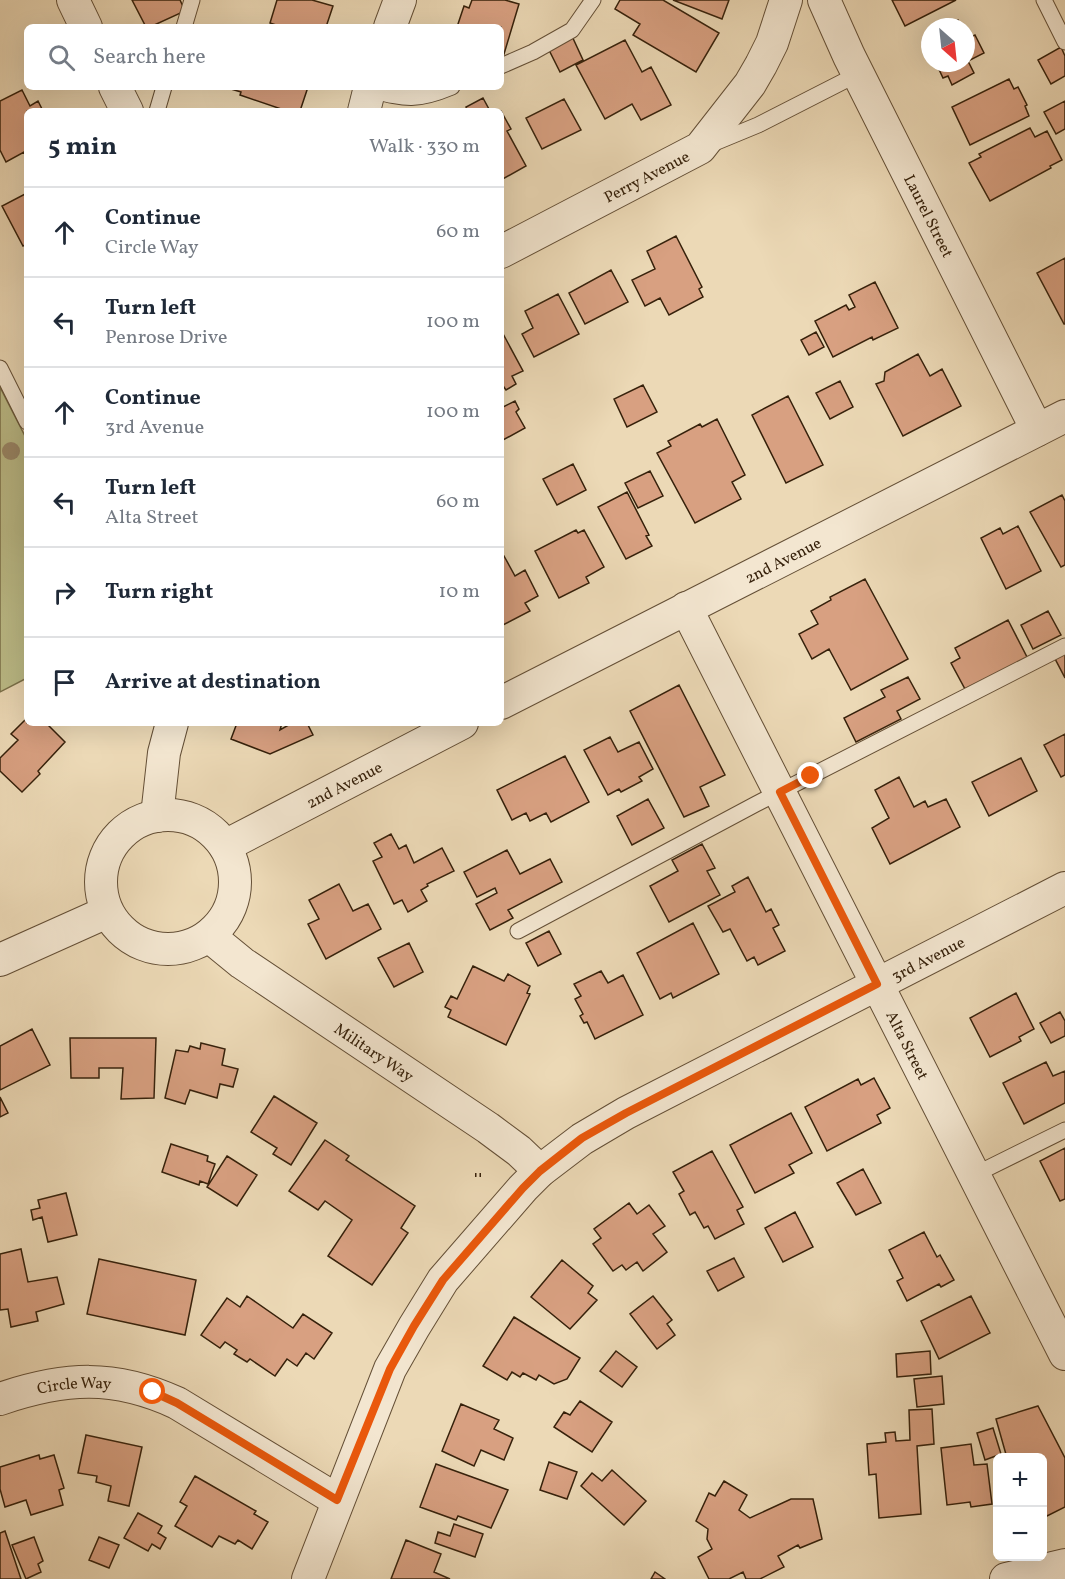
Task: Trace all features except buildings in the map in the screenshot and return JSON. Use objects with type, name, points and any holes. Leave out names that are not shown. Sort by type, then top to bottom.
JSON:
[{"type":"street","points":[[73,0],[85,24]]},
{"type":"street","points":[[391,24],[400,0]]},
{"type":"street","name":"Perry Avenue","points":[[504,250],[700,148],[745,91],[761,65],[772,43],[786,0]]},
{"type":"street","name":"Laurel Street","points":[[824,0],[838,34],[1037,430]]},
{"type":"street","points":[[116,90],[126,108]]},
{"type":"street","name":"2nd Avenue","points":[[504,701],[1065,416]]},
{"type":"street","name":"Alta Street","points":[[686,608],[1065,1354]]},
{"type":"street","points":[[157,816],[164,753],[171,726]]},
{"type":"street","name":"2nd Avenue","points":[[225,846],[456,726]]},
{"type":"street","points":[[176,815],[195,821],[212,831],[225,846],[232,861],[235,876],[233,899],[225,919],[209,936],[188,946],[164,950],[141,944],[121,931],[107,912],[101,892],[101,872],[108,852],[120,835],[137,822],[157,816],[176,815]]},
{"type":"street","name":"3rd Avenue","points":[[308,1579],[390,1369],[414,1326],[443,1280],[540,1171],[582,1138],[626,1113],[1065,888]]},
{"type":"street","points":[[0,960],[107,912]]},
{"type":"street","name":"Military Way","points":[[209,936],[242,963],[488,1128],[519,1151],[540,1171]]},
{"type":"street","name":"Circle Way","points":[[0,1399],[25,1390],[61,1383],[94,1381],[126,1384],[153,1392],[177,1403],[337,1500]]},
{"type":"street","points":[[1006,1579],[1065,1565]]},
{"type":"lane","points":[[185,24],[192,0]]},
{"type":"lane","points":[[504,65],[533,52],[572,30],[593,0]]},
{"type":"lane","points":[[1044,0],[1065,42]]},
{"type":"lane","points":[[700,148],[758,125],[858,74]]},
{"type":"lane","points":[[158,108],[163,90]]},
{"type":"lane","points":[[368,96],[427,97],[444,90]]},
{"type":"lane","points":[[0,368],[24,416]]},
{"type":"lane","points":[[518,931],[780,792],[1065,646]]},
{"type":"lane","points":[[974,1175],[1065,1130]]},
{"type":"path","points":[[475,1175],[484,1175]]},
{"type":"green space","points":[[0,387],[24,434],[24,680],[0,692]]},
{"type":"route","points":[[153,1392],[177,1403],[337,1500],[390,1369],[414,1326],[443,1280],[540,1171],[582,1138],[626,1113],[877,984],[780,792],[811,776]]}]
